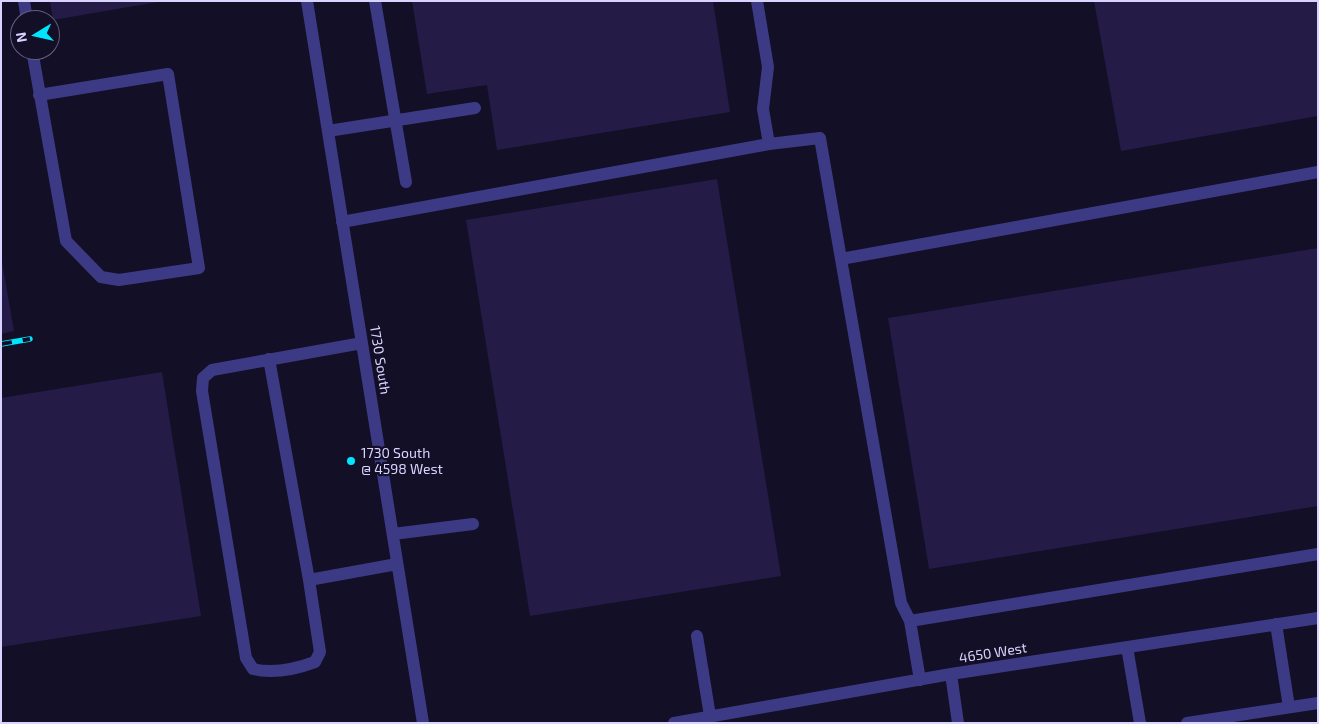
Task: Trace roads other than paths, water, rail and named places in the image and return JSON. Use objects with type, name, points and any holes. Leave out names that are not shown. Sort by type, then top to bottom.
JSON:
[{"type":"street","name":"1730 South","points":[[307,1],[424,723]]},
{"type":"street","points":[[375,1],[406,182]]},
{"type":"street","points":[[757,1],[768,67],[763,109],[769,144]]},
{"type":"street","points":[[34,60],[39,95],[66,241],[101,277],[110,279],[119,280],[199,268],[168,74],[39,95]]},
{"type":"street","points":[[328,130],[475,108]]},
{"type":"street","points":[[342,222],[769,144],[820,138],[900,603],[910,621],[920,680]]},
{"type":"street","points":[[840,259],[1318,172]]},
{"type":"street","points":[[269,359],[309,580],[320,652],[315,662],[304,666],[266,672],[253,669],[246,658],[202,391],[203,378],[212,370],[269,359],[362,343]]},
{"type":"street","points":[[393,534],[473,524]]},
{"type":"street","points":[[910,621],[1318,554]]},
{"type":"street","points":[[309,580],[398,564]]},
{"type":"street","name":"4650 West","points":[[674,723],[951,674],[1318,618]]},
{"type":"street","points":[[1276,624],[1289,707]]},
{"type":"street","points":[[697,636],[710,716]]},
{"type":"street","points":[[1127,647],[1140,723]]},
{"type":"street","points":[[951,674],[958,723]]},
{"type":"street","points":[[1186,723],[1318,703]]},
{"type":"railway","points":[[1,344],[30,339]]},
{"type":"place","name":"1730 South @ 4598 West","points":[[351,461]]}]
